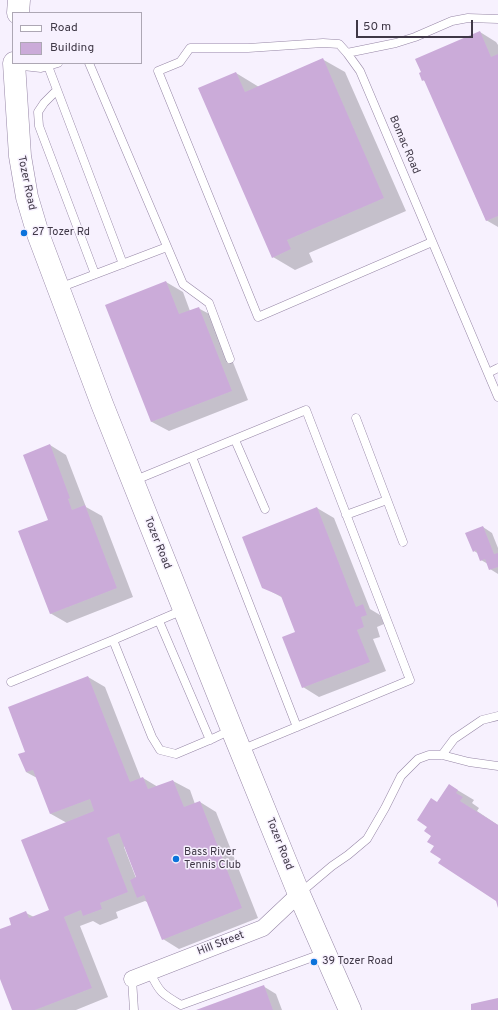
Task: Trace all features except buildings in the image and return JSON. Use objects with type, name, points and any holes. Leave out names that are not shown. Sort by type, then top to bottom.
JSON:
[{"type":"main road","points":[[18,12],[19,0]]},
{"type":"main road","name":"Tozer Road","points":[[14,64],[20,156],[38,234],[102,404],[240,750],[299,894],[350,1010]]},
{"type":"street","name":"Hill Street","points":[[132,979],[263,928],[299,894]]},
{"type":"lane","points":[[347,53],[396,43],[415,37],[452,21],[468,18],[498,19]]},
{"type":"lane","name":"Bomac Road","points":[[432,242],[258,317],[158,71],[180,62],[190,48],[248,48],[323,43],[339,44],[360,71],[498,397]]},
{"type":"lane","points":[[14,64],[41,68],[55,64]]},
{"type":"lane","points":[[89,64],[183,284],[209,303],[230,359]]},
{"type":"lane","points":[[48,66],[123,264]]},
{"type":"lane","points":[[57,90],[44,103],[38,112],[39,126],[95,274]]},
{"type":"lane","points":[[58,288],[167,247]]},
{"type":"lane","points":[[488,373],[498,368]]},
{"type":"lane","points":[[133,482],[306,410],[410,680],[240,750]]},
{"type":"lane","points":[[356,418],[403,542]]},
{"type":"lane","points":[[235,440],[265,509]]},
{"type":"lane","points":[[192,457],[297,727]]},
{"type":"lane","points":[[346,515],[387,500]]},
{"type":"lane","points":[[11,682],[184,610]]},
{"type":"lane","points":[[159,620],[210,740]]},
{"type":"lane","points":[[113,640],[152,737],[160,750],[176,754],[232,730]]},
{"type":"lane","points":[[442,755],[454,739],[482,720],[498,716]]},
{"type":"lane","points":[[299,894],[366,839],[385,808],[401,776],[418,759],[429,755],[442,755],[469,762],[498,766]]},
{"type":"lane","points":[[150,972],[157,988],[165,996],[181,1005],[325,953]]},
{"type":"lane","points":[[132,979],[134,1010]]},
{"type":"place","name":"27 Tozer Rd","points":[[24,233]]},
{"type":"place","name":"Bass River Tennis Club","points":[[176,859]]},
{"type":"place","name":"39 Tozer Road","points":[[314,962]]}]
